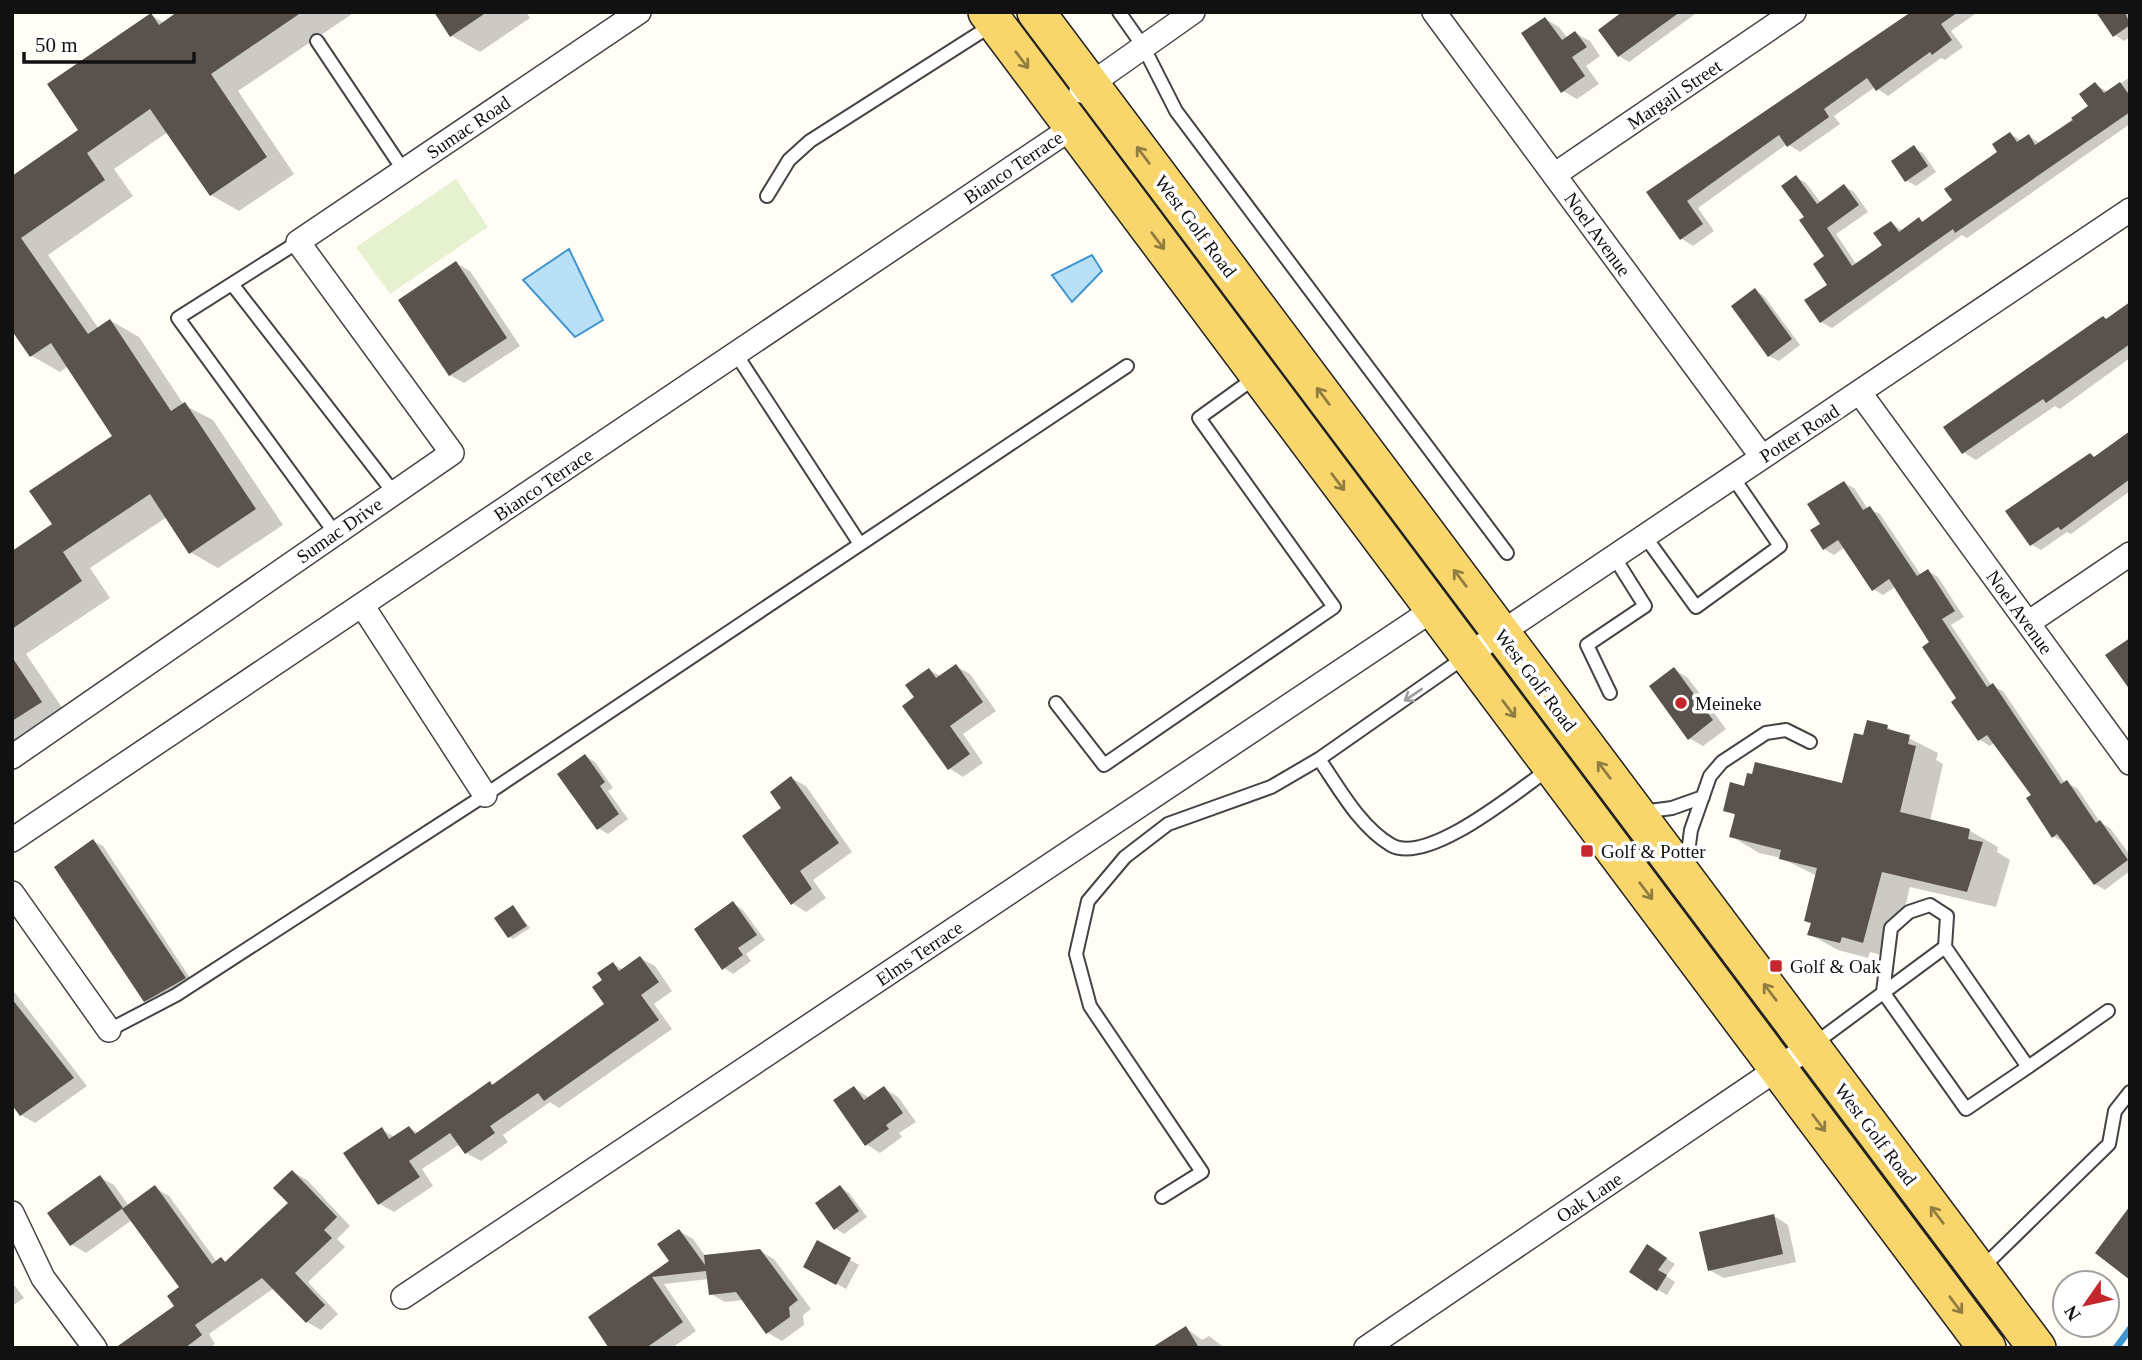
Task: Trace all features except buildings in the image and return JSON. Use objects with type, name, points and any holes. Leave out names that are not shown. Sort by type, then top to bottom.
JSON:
[{"type":"main road","name":"West Golf Road","points":[[1036,12],[2037,1348]]},
{"type":"main road","name":"West Golf Road","points":[[991,18],[1987,1348]]},
{"type":"street","name":"Sumac Road","points":[[298,242],[639,12]]},
{"type":"street","points":[[1091,84],[1193,12]]},
{"type":"street","name":"Noel Avenue","points":[[1434,12],[1762,457]]},
{"type":"street","name":"Margail Street","points":[[1554,175],[1794,12]]},
{"type":"street","name":"Bianco Terrace","points":[[12,840],[736,354],[1065,118],[1091,84]]},
{"type":"street","name":"Potter Road","points":[[1468,655],[1613,555],[2130,211]]},
{"type":"street","name":"Sumac Drive","points":[[12,757],[452,453],[298,242]]},
{"type":"street","name":"Noel Avenue","points":[[1860,393],[2130,763]]},
{"type":"street","points":[[2028,623],[2130,554]]},
{"type":"street","points":[[362,605],[485,795]]},
{"type":"street","name":"Elms Terrace","points":[[403,1297],[1434,609]]},
{"type":"street","points":[[12,893],[109,1030]]},
{"type":"street","name":"Oak Lane","points":[[1375,1345],[1811,1046]]},
{"type":"street","points":[[12,1213],[43,1278],[95,1348]]},
{"type":"lane","points":[[1119,12],[1143,46],[1176,111],[1507,553]]},
{"type":"lane","points":[[767,196],[789,160],[810,141],[991,18]]},
{"type":"lane","points":[[317,41],[404,171]]},
{"type":"lane","points":[[298,242],[178,318],[335,533]]},
{"type":"lane","points":[[232,285],[394,493]]},
{"type":"lane","points":[[736,354],[860,544]]},
{"type":"lane","points":[[109,1030],[176,995],[485,795],[1127,366]]},
{"type":"lane","points":[[1056,703],[1104,765],[1334,607],[1199,418],[1259,375]]},
{"type":"lane","points":[[1644,535],[1696,607],[1780,547],[1732,476]]},
{"type":"lane","points":[[1610,693],[1587,645],[1645,606],[1613,555]]},
{"type":"lane","points":[[1162,1197],[1202,1172],[1090,1006],[1076,954],[1088,901],[1125,857],[1168,824],[1271,787],[1319,759],[1468,655]]},
{"type":"lane","points":[[1686,879],[1691,833],[1710,776],[1722,762],[1766,733],[1786,730],[1810,742]]},
{"type":"lane","points":[[1319,759],[1358,815],[1391,845],[1413,850],[1444,840],[1553,767]]},
{"type":"lane","points":[[1636,813],[1672,808],[1703,797]]},
{"type":"lane","points":[[2028,1067],[1945,947],[1947,916],[1930,905],[1909,912],[1891,928],[1883,992],[1966,1109],[2028,1067],[2108,1011]]},
{"type":"lane","points":[[1811,1046],[1945,947]]},
{"type":"lane","points":[[1979,1271],[2109,1144],[2115,1111],[2130,1092]]},
{"type":"green space","points":[[456,179],[488,227],[390,294],[356,247]]},
{"type":"water","points":[[569,249],[603,320],[575,337],[523,280]]},
{"type":"water","points":[[1092,255],[1102,271],[1072,302],[1052,275]]},
{"type":"waterway","points":[[2116,1348],[2130,1329]]},
{"type":"place","name":"Meineke","points":[[1681,703]]},
{"type":"place","name":"Golf & Potter","points":[[1587,851]]},
{"type":"place","name":"Golf & Oak","points":[[1776,966]]}]
